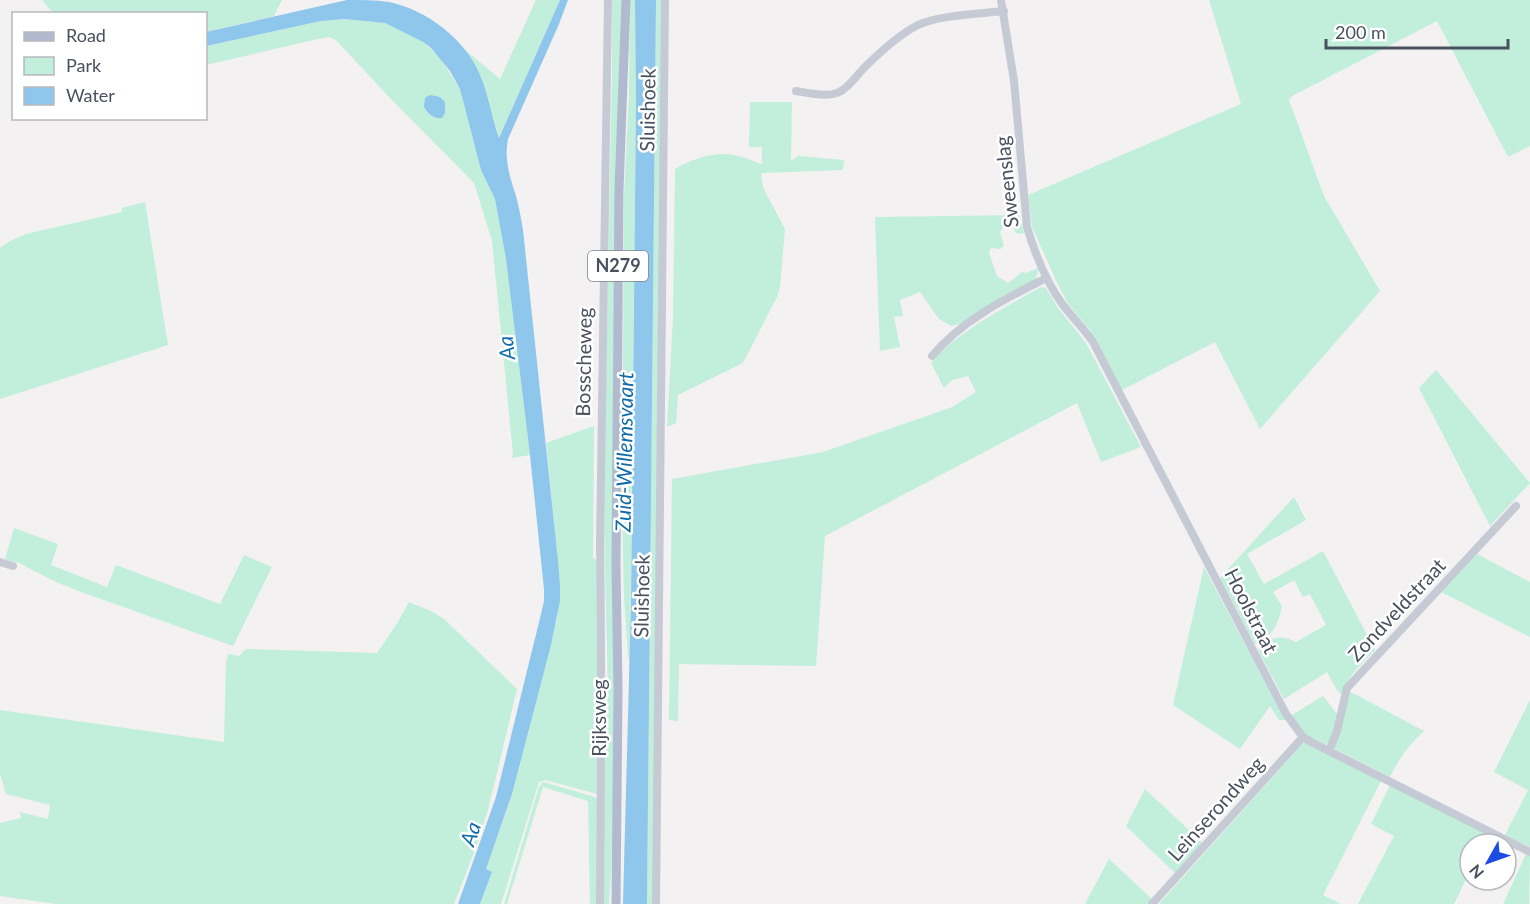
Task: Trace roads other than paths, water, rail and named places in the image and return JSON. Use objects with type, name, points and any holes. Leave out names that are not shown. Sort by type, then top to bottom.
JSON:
[{"type":"main road","name":"Bosscheweg","points":[[616,532],[619,190],[626,0]]},
{"type":"main road","name":"Rijksweg","points":[[616,532],[618,689],[616,904]]},
{"type":"street","name":"Bosscheweg","points":[[600,545],[608,0]]},
{"type":"street","name":"Sluishoek","points":[[656,904],[665,0]]},
{"type":"street","name":"Sweenslag","points":[[1001,0],[1014,81],[1027,227],[1046,278]]},
{"type":"street","points":[[796,91],[828,95],[838,93],[900,36],[928,21],[1004,11]]},
{"type":"street","points":[[932,356],[953,334],[990,308],[1046,278]]},
{"type":"street","name":"Hoolstraat","points":[[1046,278],[1062,304],[1093,342],[1286,714],[1304,737],[1530,852]]},
{"type":"street","name":"Zondveldstraat","points":[[1329,751],[1337,731],[1347,688],[1516,506]]},
{"type":"street","name":"Rijksweg","points":[[600,545],[602,714],[600,904]]},
{"type":"street","points":[[0,562],[13,566]]},
{"type":"street","name":"Leinserondweg","points":[[1152,904],[1304,737]]},
{"type":"water","points":[[347,0],[384,1],[403,6],[431,19],[455,38],[465,50],[480,75],[499,138],[560,0],[568,0],[508,139],[507,154],[508,168],[523,230],[558,561],[560,601],[551,645],[512,794],[486,869],[492,872],[480,904],[458,904],[496,797],[544,601],[530,455],[506,259],[495,199],[481,170],[460,89],[450,71],[423,42],[385,23],[344,19],[321,21],[207,46],[207,32]]},
{"type":"water","points":[[635,0],[656,0],[647,904],[623,904],[631,603]]},
{"type":"water","points":[[430,95],[440,97],[445,102],[445,113],[442,118],[432,116],[424,107],[425,98]]},
{"type":"water label","name":"Aa","points":[[507,348]]},
{"type":"water label","name":"Zuid-Willemsvaart","points":[[625,452]]},
{"type":"water label","name":"Aa","points":[[471,834]]}]
